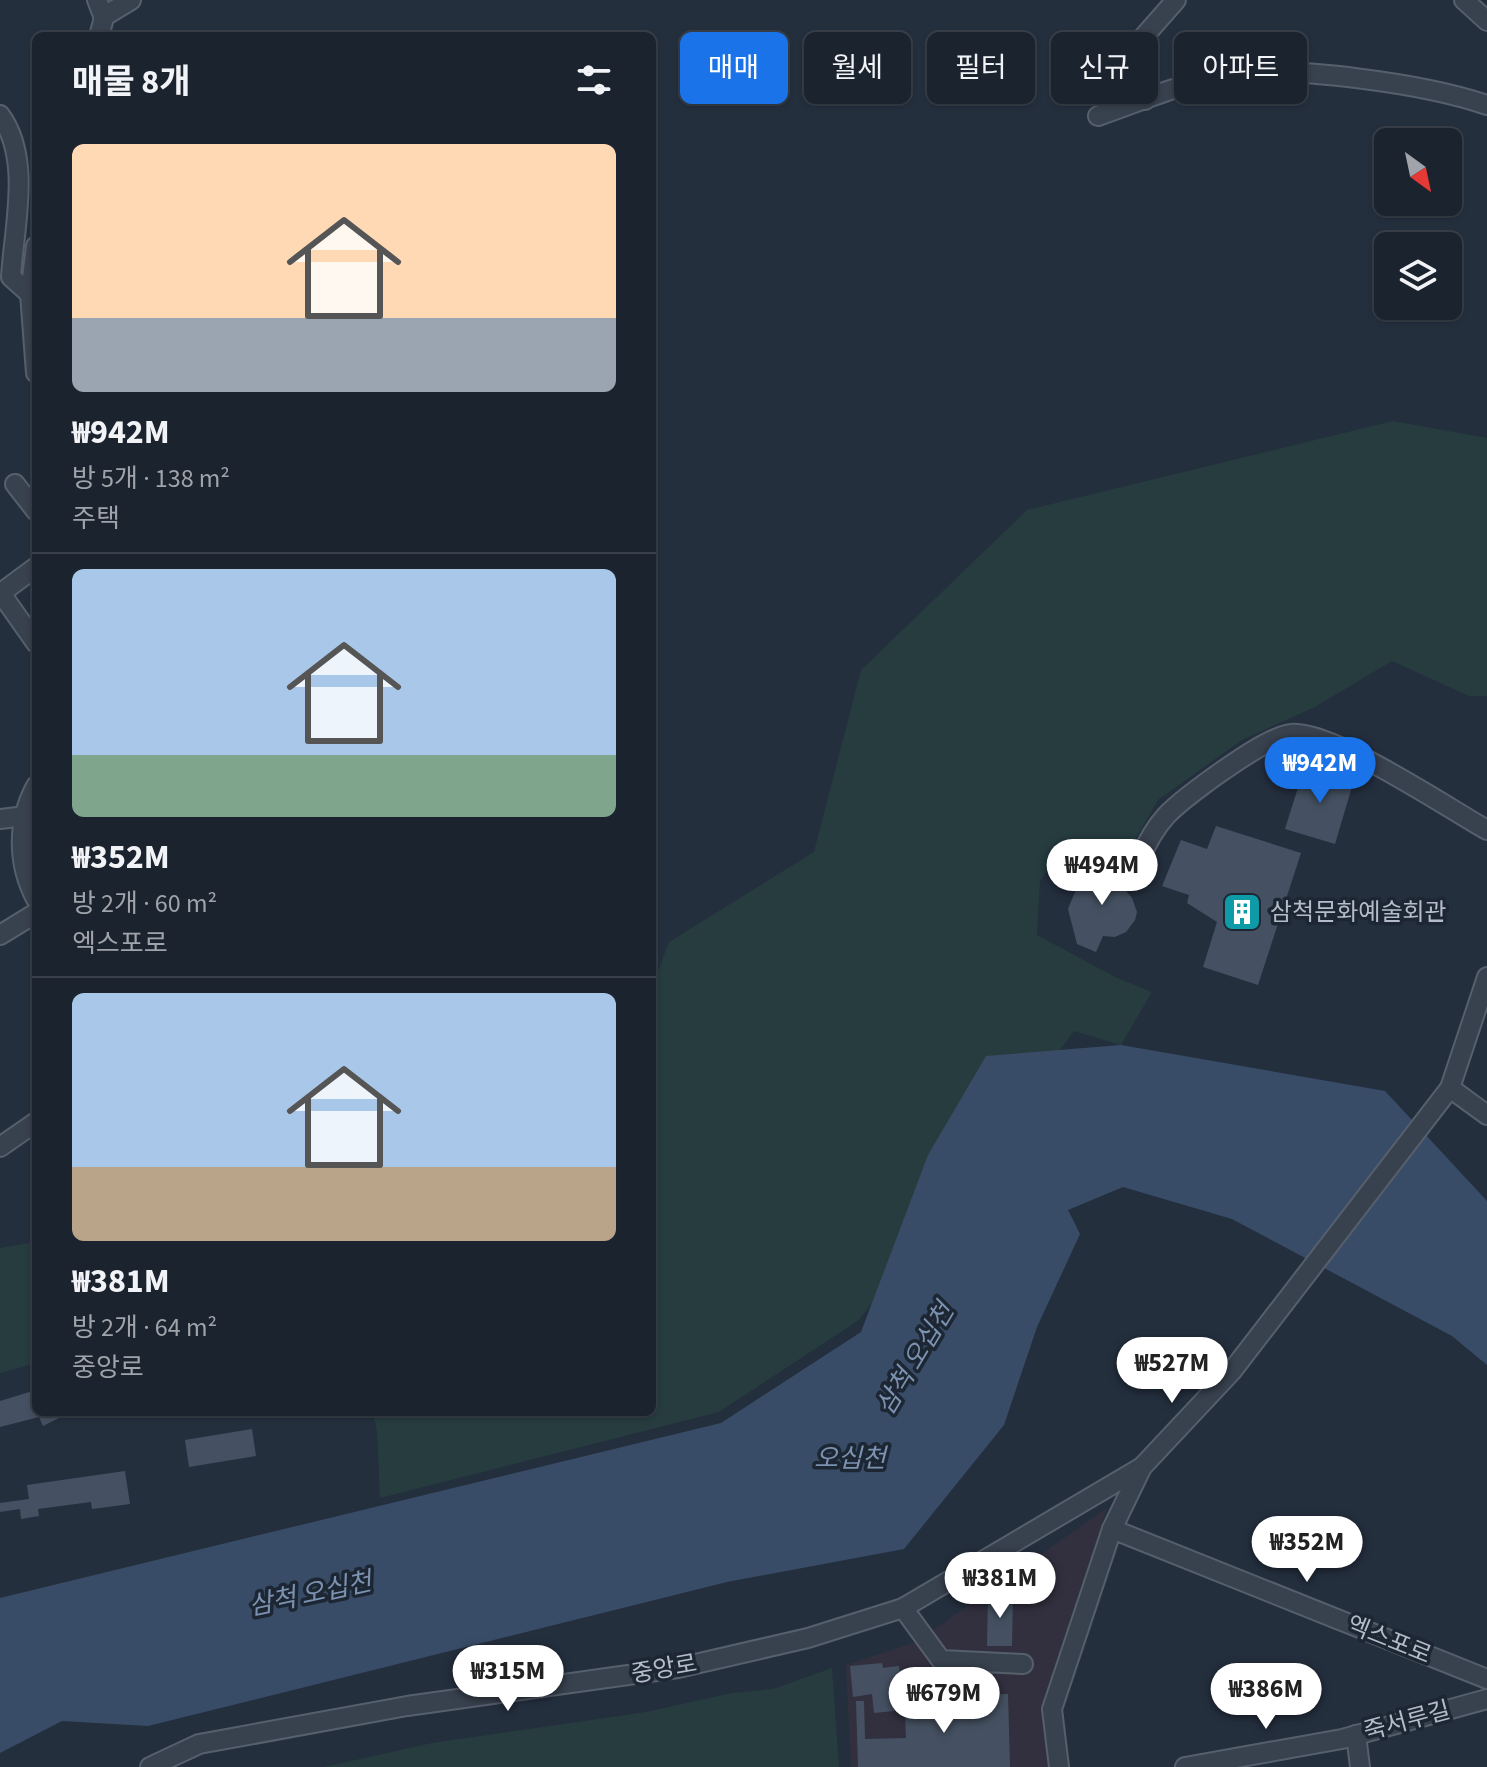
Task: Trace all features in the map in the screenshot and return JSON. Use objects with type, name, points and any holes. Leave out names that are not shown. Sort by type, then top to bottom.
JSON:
[{"type":"street","points":[[99,32],[100,8],[131,0]]},
{"type":"street","points":[[1148,32],[1176,0]]},
{"type":"street","points":[[1464,0],[1487,21]]},
{"type":"street","points":[[1158,96],[1224,76],[1257,72],[1420,88],[1487,105]]},
{"type":"street","points":[[1098,116],[1133,104]]},
{"type":"street","points":[[0,115],[14,133],[18,167],[11,277],[30,294]]},
{"type":"street","points":[[32,278],[32,320]]},
{"type":"street","points":[[15,484],[32,506]]},
{"type":"street","points":[[32,570],[1,593],[32,637]]},
{"type":"street","points":[[1140,859],[1153,828],[1172,809],[1228,766],[1290,734],[1314,736],[1356,755],[1487,830]]},
{"type":"street","points":[[32,794],[25,816],[22,866],[32,890]]},
{"type":"street","points":[[0,819],[25,816]]},
{"type":"street","points":[[0,935],[32,915]]},
{"type":"street","points":[[1059,1767],[1052,1709],[1112,1529],[1142,1467],[1232,1371],[1450,1088],[1487,977]]},
{"type":"street","points":[[1450,1088],[1487,1115]]},
{"type":"street","points":[[0,1147],[32,1125]]},
{"type":"street","name":"중앙로","points":[[150,1767],[199,1744],[407,1706],[678,1668],[808,1638],[903,1608],[1142,1467]]},
{"type":"street","name":"엑스포로","points":[[1112,1529],[1487,1679]]},
{"type":"street","points":[[903,1608],[941,1660],[1023,1664]]},
{"type":"street","name":"죽서루길","points":[[1185,1767],[1356,1735],[1487,1699]]},
{"type":"street","points":[[1356,1735],[1360,1767]]},
{"type":"shaded area","points":[[1107,1508],[1042,1703],[1048,1767],[851,1767],[846,1665],[916,1642]]},
{"type":"green space","points":[[1393,421],[1487,438],[1487,696],[1469,696],[1392,661],[1315,707],[1242,740],[1158,800],[1124,859],[1065,846],[1040,881],[1037,935],[1117,978],[1152,992],[1121,1045],[1074,1031],[859,1320],[719,1412],[380,1498],[374,1416],[656,1416],[656,976],[669,942],[814,852],[861,670],[1027,510]]},
{"type":"green space","points":[[32,1243],[32,1364],[0,1373],[0,1248]]},
{"type":"green space","points":[[832,1668],[839,1767],[324,1767],[432,1743],[646,1712],[732,1693],[773,1689]]},
{"type":"water","name":"오십천","points":[[1121,1045],[1385,1091],[1487,1201],[1487,1365],[1452,1336],[1232,1219],[1123,1187],[1068,1210],[1080,1234],[1037,1327],[1004,1425],[904,1549],[727,1582],[148,1726],[62,1721],[0,1753],[0,1598],[721,1423],[861,1332],[928,1155],[986,1056]]},
{"type":"building","points":[[1305,765],[1354,780],[1335,844],[1285,829]]},
{"type":"building","name":"삼척문화예술회관","points":[[1216,826],[1301,853],[1258,985],[1203,967],[1217,922],[1187,903],[1189,895],[1162,886],[1181,840],[1207,849]]},
{"type":"building","points":[[1129,864],[1121,885],[1132,898],[1137,912],[1135,920],[1126,932],[1115,937],[1103,936],[1096,952],[1077,944],[1068,909],[1079,882],[1111,865]]},
{"type":"building","points":[[32,1391],[32,1416],[63,1416],[43,1426],[39,1417],[0,1427],[0,1401]]},
{"type":"building","points":[[252,1429],[256,1456],[189,1467],[185,1440]]},
{"type":"building","points":[[125,1471],[130,1504],[92,1509],[91,1502],[38,1509],[39,1516],[21,1519],[20,1509],[0,1512],[0,1503],[29,1499],[27,1485]]},
{"type":"building","points":[[988,1594],[1013,1595],[1012,1646],[987,1646]]},
{"type":"building","points":[[882,1663],[883,1668],[899,1666],[904,1710],[874,1713],[872,1694],[853,1697],[850,1666]]},
{"type":"building","points":[[1008,1694],[1010,1767],[858,1767],[856,1701],[864,1701],[865,1739],[906,1738],[905,1716],[916,1715],[915,1697]]},
{"type":"place","name":"삼척문화예술회관","points":[[1242,912]]},
{"type":"water label","name":"삼척 오십천","points":[[915,1359]]},
{"type":"water label","name":"삼척 오십천","points":[[310,1594]]}]
